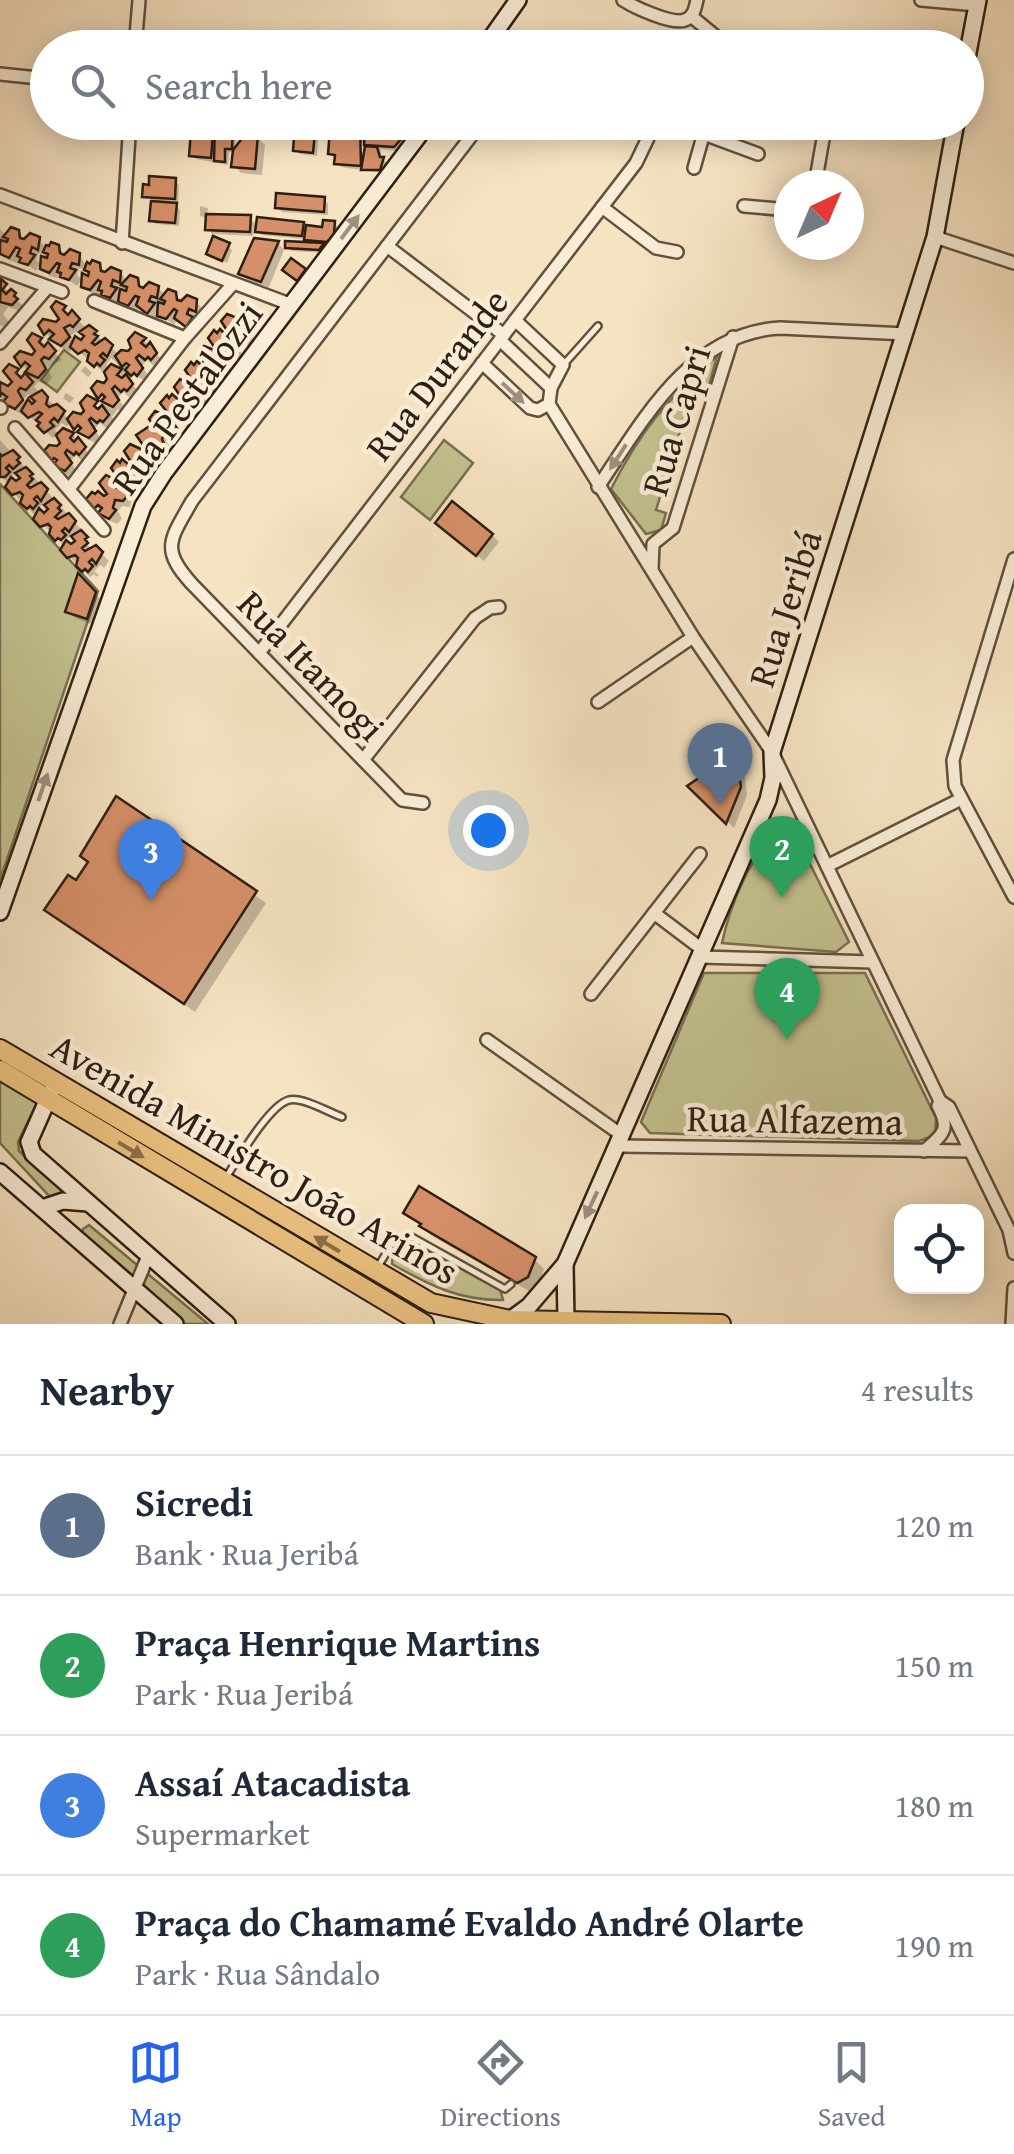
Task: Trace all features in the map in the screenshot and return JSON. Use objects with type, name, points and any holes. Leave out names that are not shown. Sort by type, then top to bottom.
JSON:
[{"type":"main road","name":"Avenida Ministro João Arinos","points":[[0,1049],[431,1303],[510,1320],[721,1324]]},
{"type":"main road","name":"Avenida Ministro João Arinos","points":[[0,1070],[422,1323]]},
{"type":"street","points":[[136,30],[139,0]]},
{"type":"street","points":[[497,30],[518,0]]},
{"type":"street","points":[[623,0],[674,20],[691,16]]},
{"type":"street","points":[[691,16],[697,0]]},
{"type":"street","points":[[921,0],[977,2],[972,30]]},
{"type":"street","points":[[691,16],[707,30]]},
{"type":"street","points":[[0,74],[30,76]]},
{"type":"street","points":[[122,242],[129,140]]},
{"type":"street","name":"Rua Pestalozzi","points":[[0,912],[143,506],[164,472],[416,140]]},
{"type":"street","points":[[468,140],[387,246],[502,337],[551,388]]},
{"type":"street","name":"Rua Durande","points":[[259,653],[602,207],[644,151],[647,140]]},
{"type":"street","points":[[694,168],[702,140]]},
{"type":"street","points":[[729,140],[758,154]]},
{"type":"street","points":[[817,170],[823,140]]},
{"type":"street","name":"Rua Jeribá","points":[[564,1264],[768,800],[773,778],[772,752],[935,237],[953,140]]},
{"type":"street","points":[[0,196],[292,305]]},
{"type":"street","points":[[744,206],[774,209]]},
{"type":"street","points":[[602,207],[656,248],[678,252]]},
{"type":"street","points":[[935,237],[1014,263]]},
{"type":"street","name":"Rua Itamogi","points":[[387,246],[192,501],[170,552],[173,563],[402,800],[423,803]]},
{"type":"street","points":[[0,269],[62,292]]},
{"type":"street","points":[[69,489],[185,338],[232,285]]},
{"type":"street","points":[[0,343],[48,288]]},
{"type":"street","points":[[94,301],[185,338]]},
{"type":"street","points":[[515,320],[563,366],[551,388],[552,408],[693,637],[772,752],[940,1101],[949,1107],[1011,1225],[1014,1253]]},
{"type":"street","name":"Rua Capri","points":[[598,488],[662,394],[683,373],[732,337],[780,328],[906,334]]},
{"type":"street","name":"Rua Capri","points":[[651,571],[653,544],[673,528],[732,337]]},
{"type":"street","points":[[482,364],[530,408],[552,408]]},
{"type":"street","points":[[15,428],[104,530]]},
{"type":"street","points":[[1014,559],[953,760],[955,786],[1014,897]]},
{"type":"street","points":[[364,760],[474,618],[499,607]]},
{"type":"street","points":[[598,702],[693,637]]},
{"type":"street","points":[[827,866],[961,799]]},
{"type":"street","points":[[591,994],[700,854]]},
{"type":"street","points":[[654,913],[702,954],[873,962]]},
{"type":"street","points":[[487,1040],[621,1141]]},
{"type":"street","points":[[56,1082],[32,1130],[30,1148],[228,1324]]},
{"type":"street","points":[[924,1150],[946,1124],[938,1106],[940,1101]]},
{"type":"street","name":"Rua Alfazema","points":[[621,1141],[970,1151]]},
{"type":"street","points":[[0,1162],[18,1186]]},
{"type":"street","points":[[0,1172],[176,1324]]},
{"type":"street","points":[[42,1208],[63,1200],[88,1203]]},
{"type":"street","points":[[120,1324],[148,1256]]},
{"type":"street","points":[[510,1320],[529,1306],[564,1264]]},
{"type":"street","points":[[564,1264],[566,1323]]},
{"type":"street","points":[[1012,1324],[1014,1288]]},
{"type":"lane","points":[[563,366],[598,326]]},
{"type":"lane","points":[[224,1182],[252,1139],[286,1101],[295,1100],[342,1117]]},
{"type":"lane","points":[[374,1272],[391,1245],[410,1236],[506,1290],[511,1284]]},
{"type":"shaded area","points":[[64,350],[80,362],[57,392],[41,380]]},
{"type":"shaded area","points":[[717,356],[707,393],[692,392],[656,510],[666,513],[661,530],[646,534],[611,489],[656,417]]},
{"type":"shaded area","points":[[444,440],[473,463],[430,520],[401,497]]},
{"type":"shaded area","points":[[0,484],[98,591],[0,880]]},
{"type":"shaded area","points":[[781,832],[796,836],[849,942],[836,952],[722,943],[751,866]]},
{"type":"shaded area","points":[[704,973],[865,973],[936,1118],[935,1135],[919,1141],[650,1133],[641,1122]]},
{"type":"shaded area","points":[[0,1079],[37,1103],[18,1142],[19,1151],[70,1195],[52,1199],[0,1143]]},
{"type":"shaded area","points":[[89,1225],[208,1324],[183,1324],[81,1236]]},
{"type":"shaded area","points":[[417,1242],[500,1289],[503,1300],[473,1298],[445,1290],[392,1264],[399,1247]]},
{"type":"building","points":[[190,140],[212,140],[211,158],[189,156]]},
{"type":"building","points":[[215,140],[232,140],[232,149],[225,149],[225,162],[214,161]]},
{"type":"building","points":[[241,140],[258,140],[255,169],[231,167],[233,150]]},
{"type":"building","points":[[294,140],[314,140],[313,153],[293,151]]},
{"type":"building","points":[[329,140],[360,140],[361,166],[334,164],[335,155],[328,154]]},
{"type":"building","points":[[364,140],[400,140],[394,147],[364,145]]},
{"type":"building","points":[[365,146],[377,147],[380,157],[384,157],[380,170],[361,170]]},
{"type":"building","points":[[149,176],[176,178],[175,199],[142,197],[143,184],[149,185]]},
{"type":"building","points":[[276,193],[325,197],[324,212],[275,208]]},
{"type":"building","points":[[151,201],[177,203],[175,223],[149,221]]},
{"type":"building","points":[[206,214],[251,215],[250,232],[205,230]]},
{"type":"building","points":[[257,217],[304,222],[302,236],[255,232]]},
{"type":"building","points":[[323,220],[335,221],[334,234],[327,242],[304,240],[306,225],[322,227]]},
{"type":"building","points":[[11,227],[19,230],[20,238],[30,233],[40,237],[38,250],[32,247],[30,253],[35,255],[28,265],[19,262],[20,249],[16,247],[9,258],[0,254],[1,240],[7,242],[3,237]]},
{"type":"building","points":[[213,236],[230,243],[222,261],[206,254]]},
{"type":"building","points":[[254,238],[279,241],[261,282],[238,274]]},
{"type":"building","points":[[285,241],[324,243],[319,250],[285,248]]},
{"type":"building","points":[[51,242],[59,245],[64,255],[70,249],[80,253],[79,265],[72,263],[70,268],[76,270],[69,280],[57,272],[60,264],[49,273],[40,269],[41,256],[47,258],[48,254],[43,252]]},
{"type":"building","points":[[291,258],[306,269],[297,281],[282,270]]},
{"type":"building","points":[[92,260],[100,263],[101,271],[111,267],[121,271],[120,283],[113,280],[111,286],[117,288],[110,298],[101,295],[98,280],[90,290],[81,287],[82,273],[88,276],[89,272],[84,270]]},
{"type":"building","points":[[130,275],[138,278],[143,288],[149,282],[159,286],[157,298],[151,296],[149,301],[155,303],[147,314],[136,305],[139,297],[135,296],[128,306],[118,302],[120,289],[126,291],[127,287],[121,285]]},
{"type":"building","points":[[1,279],[7,284],[2,290],[6,294],[11,289],[16,293],[18,299],[12,305],[0,302]]},
{"type":"building","points":[[168,289],[176,292],[177,300],[187,295],[197,299],[196,312],[189,309],[187,314],[193,317],[186,327],[174,318],[174,309],[166,319],[157,316],[158,302],[164,304],[160,299]]},
{"type":"building","points":[[56,301],[66,306],[63,310],[68,315],[72,310],[80,319],[73,327],[64,328],[70,337],[61,346],[49,339],[54,334],[49,330],[44,335],[38,325],[43,319],[59,319],[51,307]]},
{"type":"building","points":[[227,314],[240,319],[236,324],[243,322],[250,333],[244,340],[236,338],[237,349],[231,357],[219,352],[224,346],[219,343],[215,348],[208,338],[220,329],[226,335],[221,321]]},
{"type":"building","points":[[89,325],[98,336],[92,343],[105,338],[113,345],[107,357],[103,353],[100,356],[105,360],[100,366],[97,363],[94,367],[87,361],[89,353],[85,350],[78,354],[70,347],[75,336],[81,340],[84,336],[79,332]]},
{"type":"building","points":[[135,332],[146,338],[141,343],[146,347],[150,342],[157,353],[151,360],[139,355],[136,358],[143,368],[137,376],[131,376],[125,370],[129,365],[122,367],[115,356],[131,348],[128,340]]},
{"type":"building","points":[[32,333],[42,338],[39,342],[44,347],[48,342],[56,351],[49,359],[41,360],[46,369],[38,378],[25,372],[30,366],[25,362],[21,367],[14,357],[20,351],[32,355],[35,351],[27,340]]},
{"type":"building","points":[[204,346],[217,351],[213,356],[216,359],[220,354],[227,365],[221,372],[214,370],[211,374],[215,381],[208,389],[196,384],[201,379],[196,375],[192,380],[185,370],[197,361],[203,367],[198,353]]},
{"type":"building","points":[[9,364],[19,369],[16,373],[21,378],[25,373],[33,382],[26,390],[18,391],[23,400],[15,409],[2,403],[7,397],[2,393],[0,396],[0,382],[8,386],[12,382],[3,371]]},
{"type":"building","points":[[111,364],[122,369],[117,375],[122,378],[126,374],[133,384],[127,391],[121,392],[115,386],[112,389],[119,400],[113,407],[101,401],[105,397],[102,394],[98,399],[91,388],[97,381],[104,383],[104,372]]},
{"type":"building","points":[[180,379],[192,385],[191,392],[195,387],[201,392],[202,398],[197,405],[186,406],[190,414],[183,422],[172,417],[176,412],[172,408],[168,413],[160,403],[172,394],[179,400],[174,387]]},
{"type":"building","points":[[42,390],[49,407],[57,404],[65,411],[58,422],[54,418],[50,422],[54,426],[44,433],[36,420],[42,414],[28,418],[21,411],[28,399],[32,404],[35,401],[30,397]]},
{"type":"building","points":[[87,395],[98,401],[94,406],[98,409],[102,405],[109,415],[103,422],[89,420],[96,431],[89,438],[77,432],[81,428],[78,425],[74,430],[67,419],[73,412],[84,411],[80,403]]},
{"type":"building","points":[[155,411],[168,417],[164,421],[167,424],[171,419],[178,430],[172,437],[164,435],[165,446],[159,454],[147,449],[152,444],[147,440],[143,445],[136,435],[148,427],[154,432],[149,419]]},
{"type":"building","points":[[63,428],[74,433],[70,438],[74,442],[78,437],[86,447],[79,455],[67,450],[72,463],[65,471],[53,465],[57,460],[54,458],[50,462],[44,457],[49,445],[60,443],[56,435]]},
{"type":"building","points":[[130,444],[143,450],[139,454],[142,457],[146,452],[153,463],[147,470],[139,468],[140,479],[134,487],[122,482],[127,477],[122,473],[118,478],[111,468],[122,459],[129,465],[124,451]]},
{"type":"building","points":[[13,450],[20,463],[13,469],[9,465],[6,468],[10,472],[0,477],[0,454]]},
{"type":"building","points":[[26,467],[33,474],[27,485],[30,488],[41,482],[48,489],[41,501],[37,496],[34,499],[38,503],[33,509],[20,503],[20,492],[12,495],[5,487],[11,477],[16,481],[20,478],[15,473]]},
{"type":"building","points":[[106,475],[118,481],[114,486],[117,488],[121,484],[127,489],[128,495],[123,501],[115,500],[116,510],[109,519],[98,513],[102,508],[98,505],[94,509],[86,499],[92,492],[107,494],[99,483]]},
{"type":"building","points":[[54,498],[61,505],[55,517],[69,513],[76,521],[69,532],[65,528],[62,531],[66,535],[61,540],[55,541],[48,524],[40,527],[33,519],[39,508],[44,513],[48,509],[44,505]]},
{"type":"building","points":[[452,501],[493,534],[476,556],[435,523]]},
{"type":"building","points":[[81,530],[88,537],[82,548],[85,551],[96,545],[103,552],[96,564],[92,559],[89,562],[93,566],[88,572],[76,566],[75,555],[67,558],[60,550],[66,540],[71,544],[75,541],[71,536]]},
{"type":"building","points":[[78,573],[96,592],[87,619],[65,612]]},
{"type":"building","points":[[731,756],[738,767],[741,787],[726,824],[687,786]]},
{"type":"building","points":[[116,796],[257,891],[184,1004],[44,910],[68,875],[76,880],[88,862],[80,856]]},
{"type":"building","points":[[419,1186],[536,1257],[528,1277],[517,1283],[403,1213]]},
{"type":"place","name":"Sicredi","points":[[720,805]]},
{"type":"place","name":"Praça Henrique Martins","points":[[782,898]]},
{"type":"place","name":"Assaí Atacadista","points":[[151,901]]},
{"type":"place","name":"Praça do Chamamé Evaldo André Olarte","points":[[787,1040]]}]
